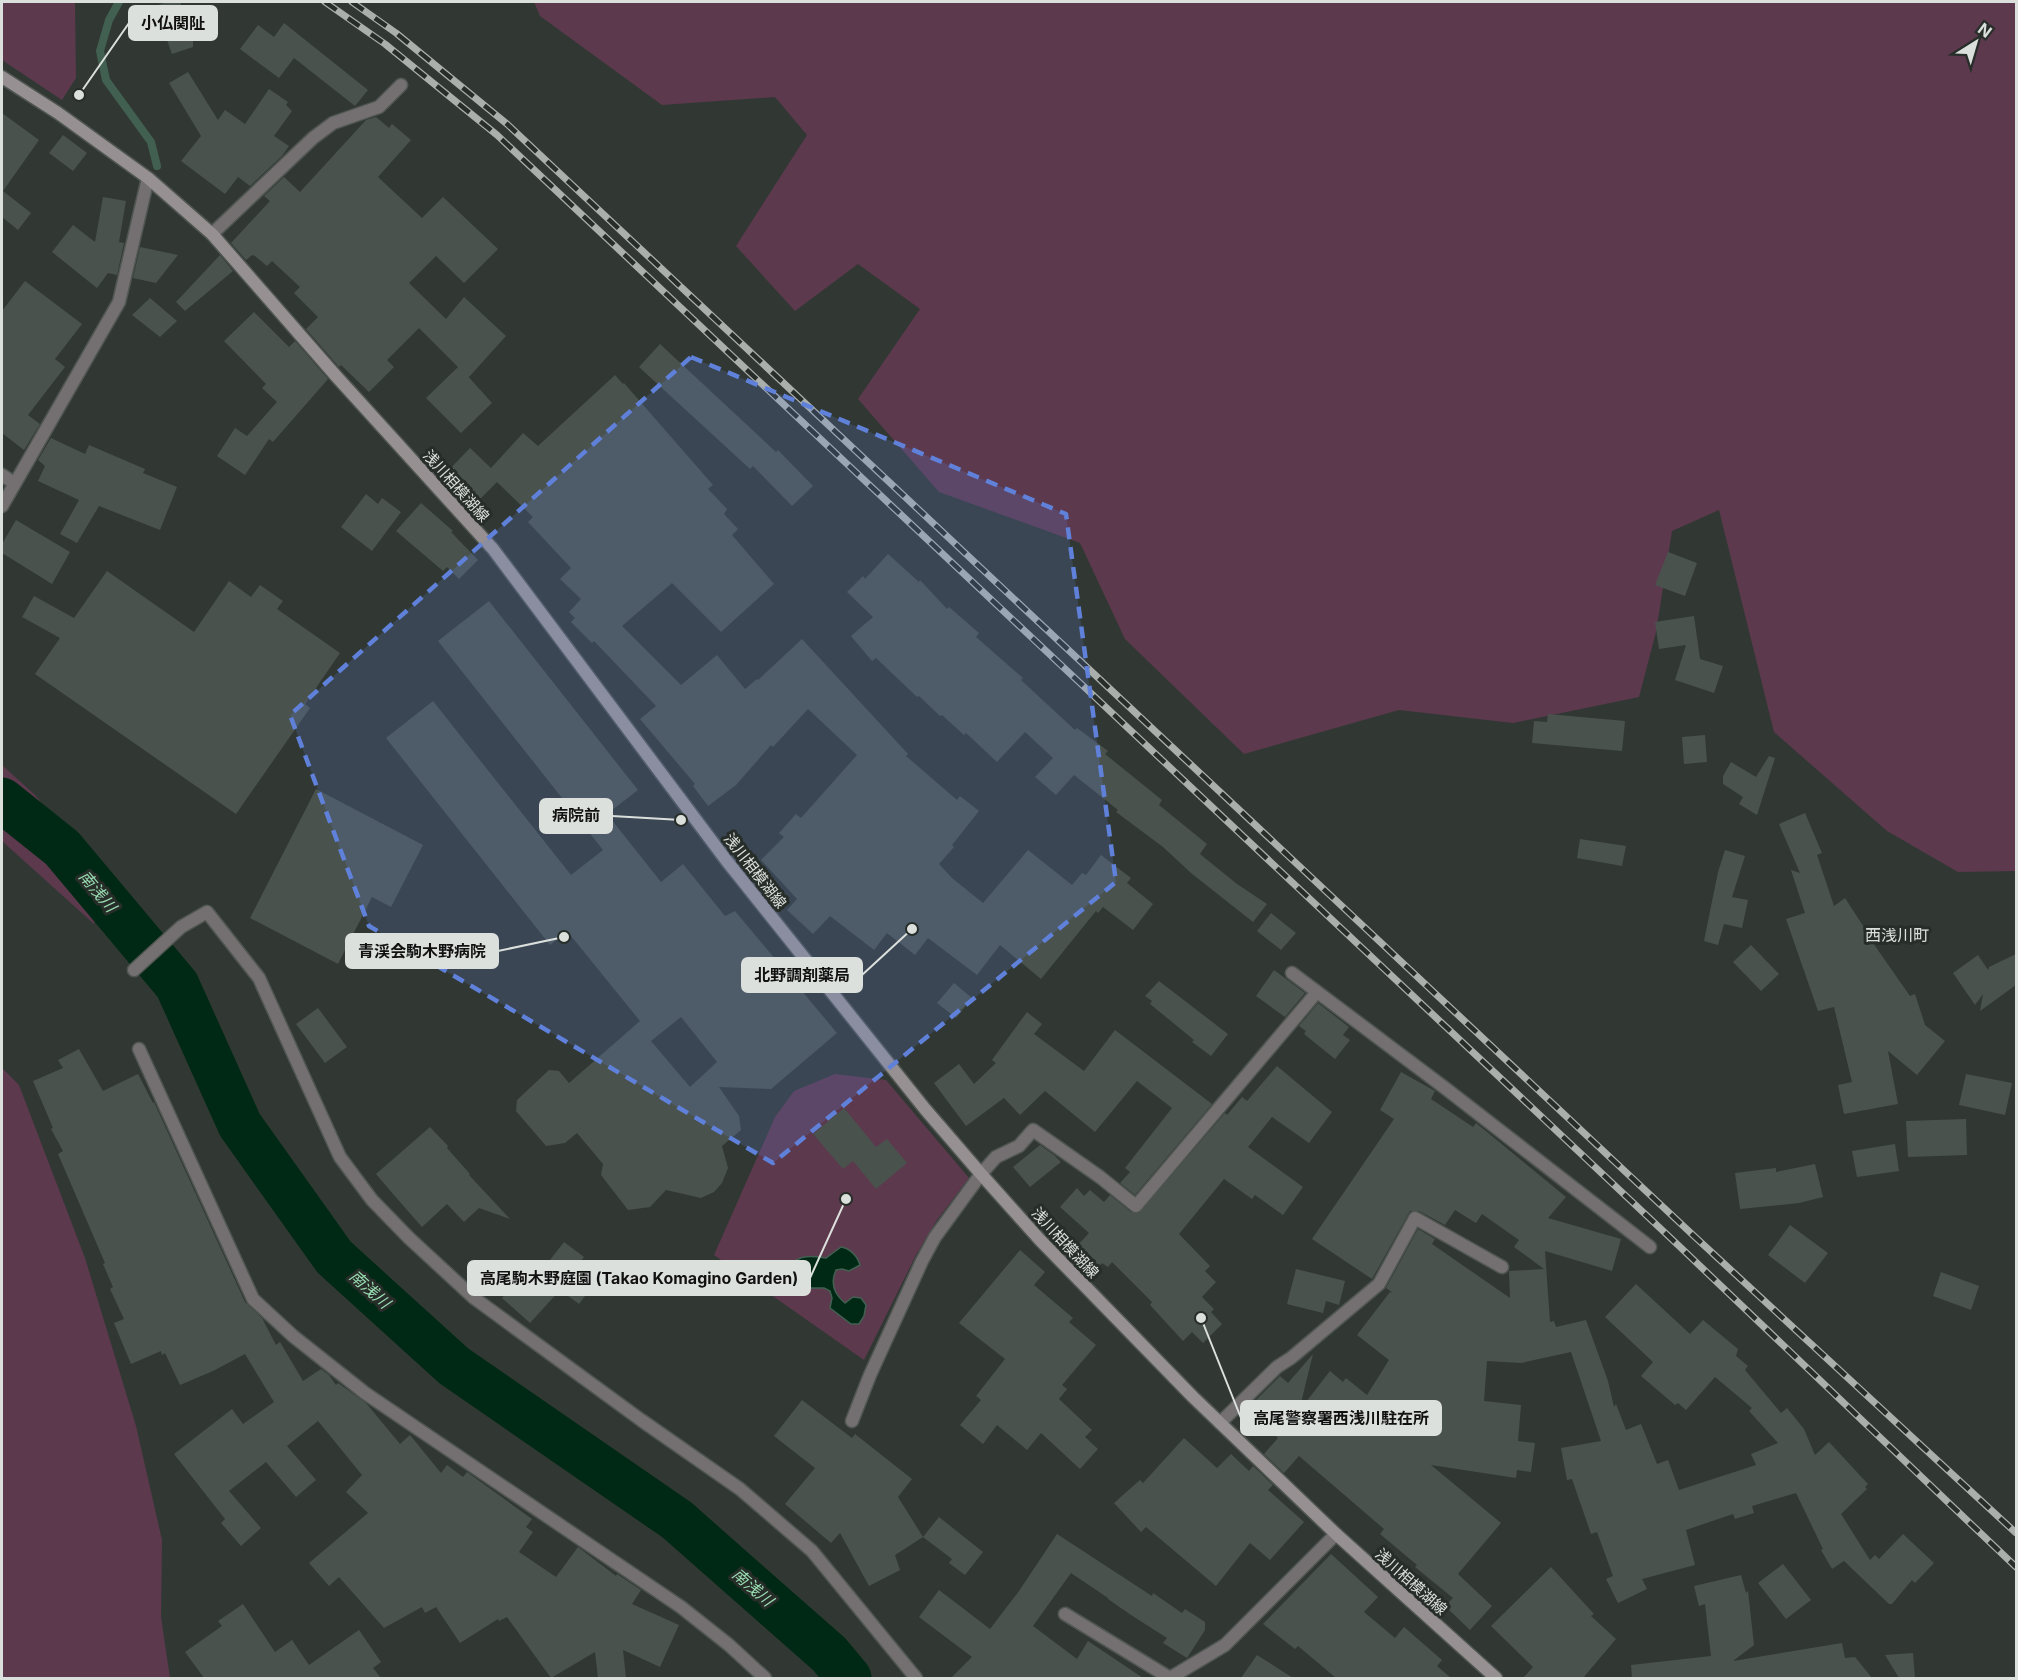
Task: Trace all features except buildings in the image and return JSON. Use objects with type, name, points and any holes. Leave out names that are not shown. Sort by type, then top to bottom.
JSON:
[{"type":"main road","name":"浅川相模湖線","points":[[2,77],[58,113],[148,178],[212,234],[336,376],[493,549],[726,860],[925,1109],[981,1174],[1040,1240],[1220,1423],[1336,1534],[1496,1678]]},
{"type":"street","points":[[212,234],[313,138],[333,123],[379,107],[401,85]]},
{"type":"street","points":[[2,506],[119,302],[148,178]]},
{"type":"street","points":[[2,474],[14,483]]},
{"type":"street","points":[[134,970],[181,927],[207,912],[259,978],[340,1157],[372,1200],[417,1246],[474,1298],[740,1489],[812,1551],[915,1678]]},
{"type":"street","points":[[1292,973],[1650,1247]]},
{"type":"street","points":[[852,1421],[922,1261],[948,1218],[996,1157],[1018,1146],[1033,1130],[1100,1177],[1136,1206],[1317,992]]},
{"type":"street","points":[[139,1049],[253,1299],[293,1336],[364,1393],[681,1606],[765,1678]]},
{"type":"street","points":[[1220,1423],[1277,1367],[1380,1284],[1415,1218],[1502,1267]]},
{"type":"street","points":[[1065,1614],[1170,1678],[1225,1645],[1336,1534]]},
{"type":"highlighted area","points":[[691,357],[1066,514],[1116,882],[773,1163],[369,926],[290,715]]},
{"type":"shaded area","points":[[2,2],[75,3],[76,78],[62,100],[2,60]]},
{"type":"shaded area","points":[[534,2],[2016,2],[2016,871],[1958,872],[1887,831],[1774,732],[1719,510],[1672,531],[1656,632],[1639,697],[1513,723],[1399,710],[1244,754],[1125,639],[1080,543],[939,492],[858,399],[920,309],[858,264],[795,311],[736,246],[807,135],[775,97],[662,105],[540,16]]},
{"type":"shaded area","points":[[2,765],[35,795],[105,881],[94,924],[2,841]]},
{"type":"shaded area","points":[[2,1068],[19,1085],[85,1258],[136,1426],[162,1540],[161,1617],[170,1678],[2,1678]]},
{"type":"shaded area","points":[[835,1074],[886,1080],[969,1178],[937,1220],[916,1255],[864,1360],[714,1255],[775,1117],[794,1091]]},
{"type":"shaded area","points":[[841,1247],[853,1253],[860,1265],[849,1271],[836,1270],[833,1279],[834,1288],[845,1303],[853,1297],[861,1298],[866,1305],[864,1316],[859,1324],[851,1324],[830,1308],[832,1298],[830,1291],[824,1288],[809,1288],[808,1281],[803,1277],[793,1281],[784,1273],[775,1272],[772,1268],[778,1261],[790,1266],[797,1259],[811,1256],[826,1258]]},
{"type":"waterway","points":[[119,2],[109,20],[100,51],[106,80],[151,142],[157,166]]},
{"type":"waterway","name":"南浅川","points":[[2,800],[62,848],[177,985],[240,1125],[334,1257],[454,1366],[677,1520],[829,1654],[849,1678]]},
{"type":"railway","points":[[325,2],[385,44],[497,135],[1678,1245],[2016,1567]]},
{"type":"railway","points":[[352,2],[396,33],[507,124],[1694,1236],[2016,1533]]},
{"type":"place","name":"小仏関阯","points":[[79,95]]},
{"type":"place","name":"病院前","points":[[681,820]]},
{"type":"place","name":"北野調剤薬局","points":[[912,929]]},
{"type":"place","name":"青渓会駒木野病院","points":[[564,937]]},
{"type":"place","name":"高尾駒木野庭園 (Takao Komagino Garden)","points":[[846,1199]]},
{"type":"place","name":"高尾警察署西浅川駐在所","points":[[1201,1318]]},
{"type":"district","name":"西浅川町","points":[[1897,935]]}]
